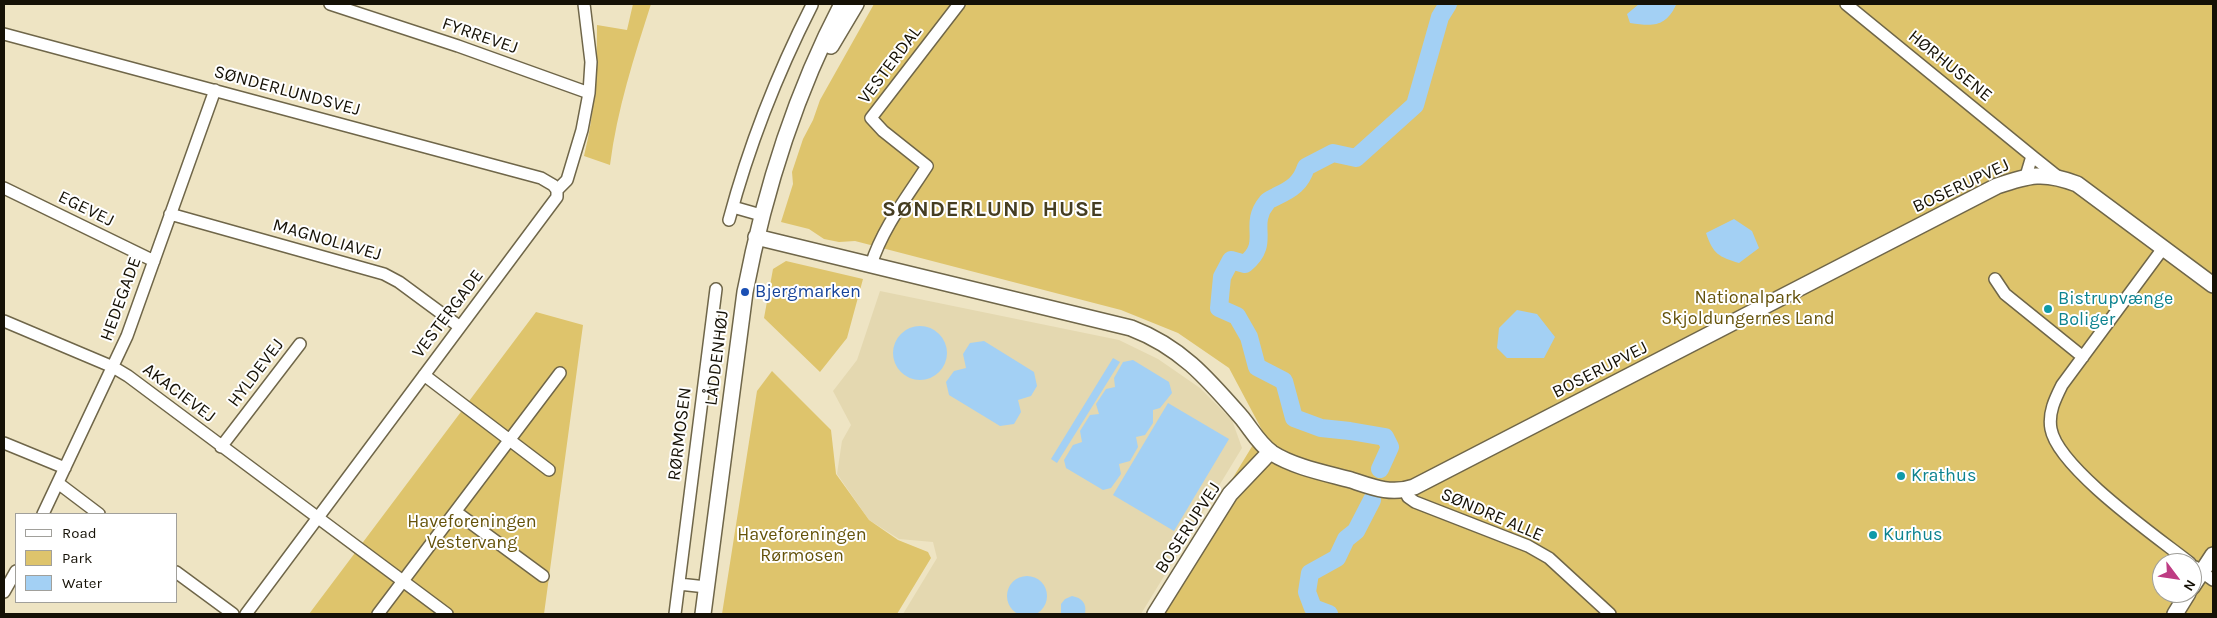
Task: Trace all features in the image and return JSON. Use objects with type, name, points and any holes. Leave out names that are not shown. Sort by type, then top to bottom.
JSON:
[{"type":"street","name":"FYRREVEJ","points":[[330,4],[458,46],[589,93]]},
{"type":"street","name":"VESTERGADE","points":[[246,614],[556,200],[557,190],[567,180],[582,130],[589,93],[591,62],[584,4]]},
{"type":"street","name":"LÅDDENHØJ","points":[[703,614],[745,292],[761,215],[806,80],[842,4]]},
{"type":"street","name":"LÅDDENHØJ","points":[[796,113],[856,4]]},
{"type":"street","name":"VESTERDAL","points":[[871,265],[876,250],[896,213],[927,166],[883,131],[871,118],[959,4]]},
{"type":"street","name":"HØRHUSENE","points":[[1846,4],[2057,176]]},
{"type":"street","points":[[729,220],[768,101],[812,5]]},
{"type":"street","name":"SØNDERLUNDSVEJ","points":[[4,34],[541,178],[553,184],[557,190]]},
{"type":"street","name":"HEDEGADE","points":[[43,513],[113,367],[154,261],[215,90]]},
{"type":"street","points":[[2026,176],[2032,156]]},
{"type":"street","name":"BOSERUPVEJ","points":[[1404,491],[1997,186],[2026,176],[2057,176],[2077,184],[2213,285]]},
{"type":"street","name":"EGEVEJ","points":[[4,188],[154,261]]},
{"type":"street","points":[[733,207],[761,215]]},
{"type":"street","name":"MAGNOLIAVEJ","points":[[170,214],[384,274],[399,282],[460,328]]},
{"type":"street","points":[[756,237],[1131,328],[1149,335],[1174,349],[1207,379],[1270,452],[1292,462],[1386,491],[1404,491]]},
{"type":"street","points":[[2164,247],[2062,385],[2054,400],[2050,415],[2051,430],[2063,452],[2080,474],[2178,553]]},
{"type":"street","points":[[1995,279],[2005,294],[2083,357]]},
{"type":"street","name":"RØRMOSEN","points":[[675,614],[716,289]]},
{"type":"street","name":"AKACIEVEJ","points":[[4,321],[113,367],[128,376],[318,518]]},
{"type":"street","name":"HYLDEVEJ","points":[[222,447],[300,344]]},
{"type":"street","points":[[378,614],[560,373]]},
{"type":"street","points":[[424,375],[549,470]]},
{"type":"street","points":[[4,443],[65,468]]},
{"type":"street","name":"BOSERUPVEJ","points":[[1155,614],[1230,494],[1270,452]]},
{"type":"street","points":[[58,483],[98,513]]},
{"type":"street","name":"SØNDRE ALLE","points":[[1404,491],[1415,502],[1528,546],[1542,554],[1610,614]]},
{"type":"street","points":[[456,512],[544,576]]},
{"type":"street","points":[[318,518],[447,614]]},
{"type":"street","points":[[2202,567],[2213,555]]},
{"type":"street","points":[[178,573],[233,614]]},
{"type":"street","points":[[4,592],[15,574]]},
{"type":"street","points":[[679,584],[706,588]]},
{"type":"street","points":[[2175,614],[2182,603]]},
{"type":"shaded area","points":[[880,291],[1119,340],[1158,359],[1200,388],[1232,420],[1242,448],[1141,614],[903,614],[937,558],[933,542],[899,539],[869,520],[837,474],[842,441],[851,425],[833,391],[857,360]]},
{"type":"green space","points":[[633,4],[651,4],[632,64],[613,144],[610,165],[584,156],[591,124],[595,91],[597,25],[627,30]]},
{"type":"green space","name":"Nationalpark Skjoldungernes Land","points":[[874,4],[2213,4],[2213,614],[1150,614],[1262,430],[1229,368],[1178,333],[1121,310],[855,241],[839,242],[824,239],[809,229],[781,222],[793,184],[792,172],[803,139],[813,120],[820,100]]},
{"type":"green space","points":[[786,261],[863,279],[847,338],[820,372],[764,318],[773,269]]},
{"type":"green space","name":"Haveforeningen Vestervang","points":[[536,312],[583,325],[544,614],[309,614]]},
{"type":"green space","name":"Haveforeningen Rørmosen","points":[[772,371],[831,430],[836,474],[869,520],[898,540],[928,552],[931,558],[897,614],[722,614],[757,391]]},
{"type":"water","points":[[1639,4],[1676,5],[1667,18],[1657,24],[1630,23],[1627,14]]},
{"type":"water","points":[[1734,219],[1752,231],[1759,248],[1739,263],[1718,254],[1711,246],[1706,233]]},
{"type":"water","points":[[1517,310],[1537,314],[1555,337],[1544,358],[1507,358],[1497,348],[1499,328]]},
{"type":"water","points":[[915,326],[925,326],[935,330],[943,338],[947,353],[943,368],[935,376],[925,380],[915,380],[905,376],[897,368],[893,358],[893,348],[897,338],[905,330]]},
{"type":"water","points":[[984,341],[1034,372],[1037,386],[1031,396],[1018,400],[1021,412],[1014,424],[1000,426],[949,395],[946,382],[954,371],[966,368],[963,354],[970,343]]},
{"type":"water","points":[[1113,358],[1120,362],[1057,463],[1051,459]]},
{"type":"water","points":[[1133,360],[1169,382],[1172,393],[1160,408],[1153,410],[1153,423],[1145,435],[1136,437],[1138,447],[1130,461],[1119,464],[1121,474],[1111,488],[1103,490],[1066,468],[1064,460],[1073,445],[1082,442],[1080,431],[1090,415],[1099,414],[1096,404],[1106,389],[1115,387],[1114,378],[1123,362]]},
{"type":"water","points":[[1168,403],[1229,439],[1174,531],[1113,495]]},
{"type":"water","points":[[1023,576],[1031,576],[1038,579],[1044,585],[1047,596],[1044,607],[1038,613],[1031,616],[1023,616],[1016,613],[1010,607],[1007,600],[1007,592],[1010,585],[1016,579]]},
{"type":"water","points":[[1072,596],[1079,598],[1083,602],[1085,614],[1061,614],[1061,604],[1065,599]]},
{"type":"waterway","points":[[1380,469],[1390,447],[1385,437],[1321,428],[1294,418],[1284,381],[1257,367],[1249,337],[1237,316],[1219,308],[1222,277],[1231,260],[1245,264],[1253,256],[1259,241],[1258,226],[1261,211],[1268,201],[1295,185],[1306,167],[1333,153],[1356,158],[1415,105],[1440,17],[1448,4]]},
{"type":"waterway","points":[[1329,614],[1313,608],[1307,592],[1310,573],[1337,558],[1346,539],[1356,531],[1372,500]]},
{"type":"place","name":"Bjergmarken","points":[[745,292]]},
{"type":"place","name":"Bistrupvænge Boliger","points":[[2048,309]]},
{"type":"place","name":"Krathus","points":[[1901,476]]},
{"type":"place","name":"Kurhus","points":[[1873,535]]},
{"type":"district","name":"SØNDERLUND HUSE","points":[[993,210]]}]
